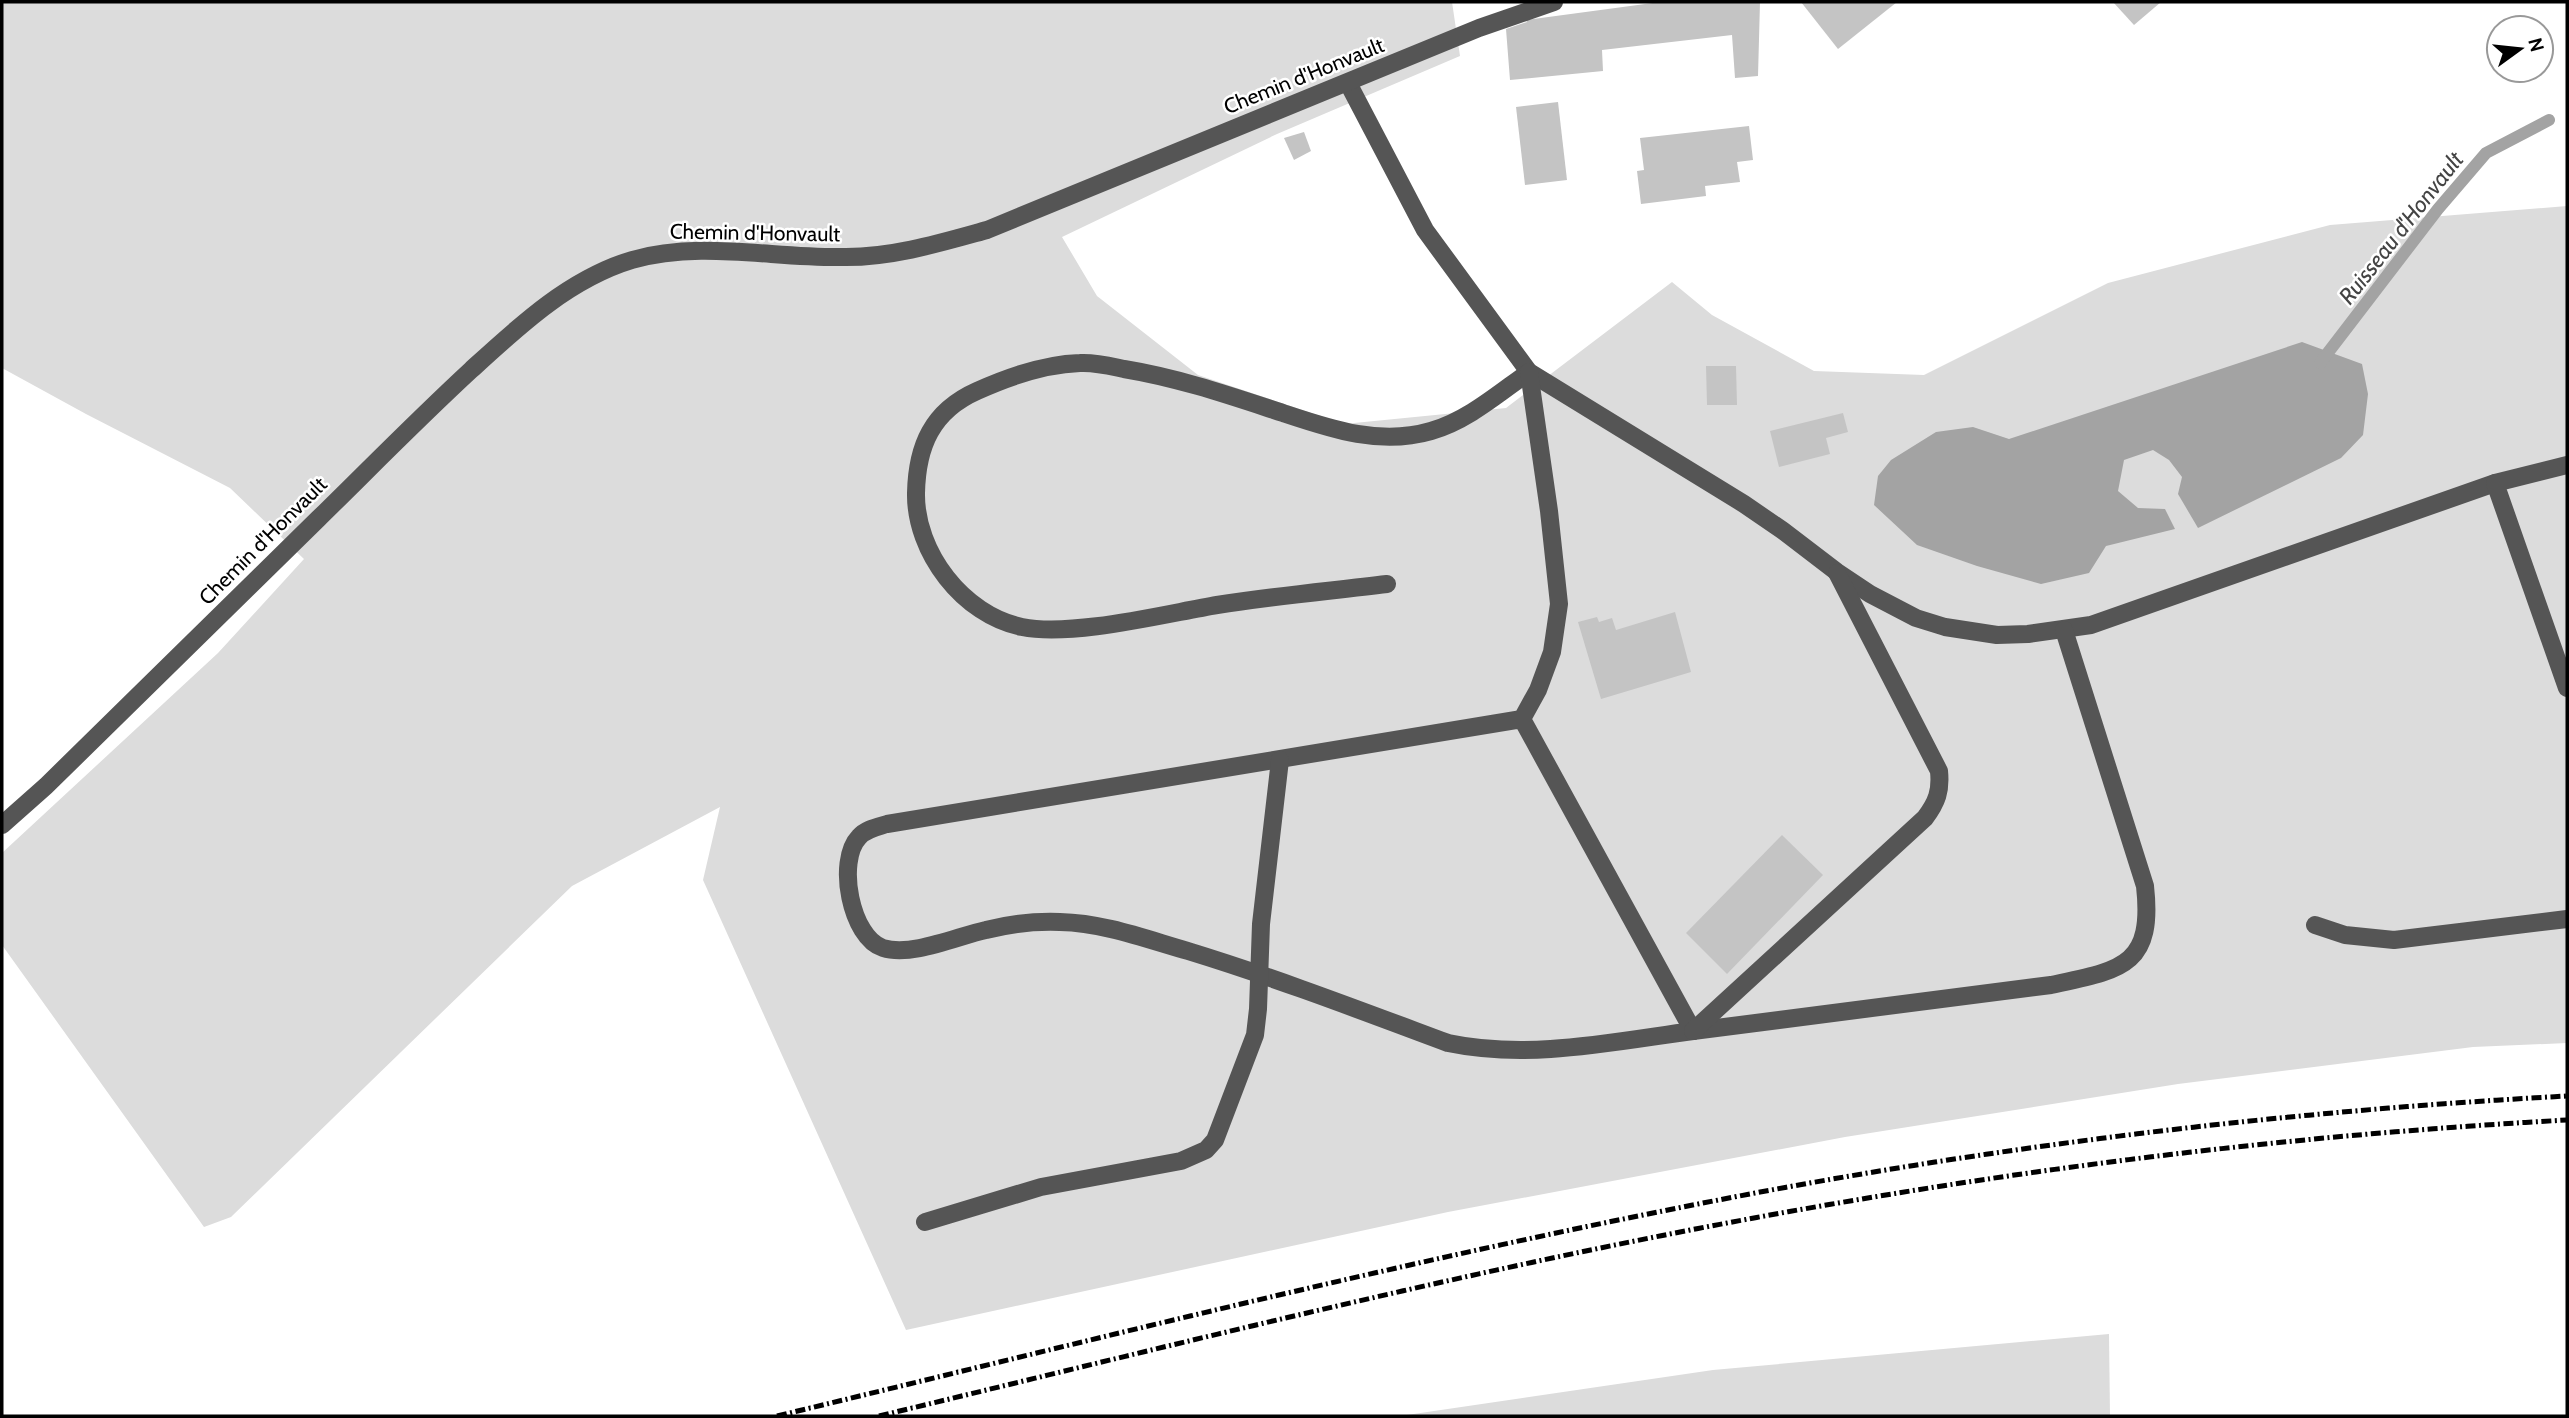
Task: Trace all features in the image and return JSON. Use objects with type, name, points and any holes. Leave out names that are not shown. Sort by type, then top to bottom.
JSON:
[{"type":"street","name":"Chemin d'Honvault","points":[[2,825],[46,786],[441,398],[537,312],[583,282],[634,260],[667,254],[712,251],[843,258],[926,247],[1008,223],[1479,27],[1554,2]]},
{"type":"street","points":[[1348,83],[1424,230],[1529,372],[1744,505],[1837,572],[1892,607],[1945,627],[1997,635],[2064,630],[2121,615],[2495,484],[2567,465]]},
{"type":"street","points":[[1387,584],[1241,601],[1073,628],[1024,627],[988,614],[940,569],[922,533],[918,515],[916,502],[919,457],[924,440],[934,424],[959,401],[1012,377],[1063,364],[1085,362],[1148,373],[1228,395],[1333,430],[1384,437],[1410,436],[1433,431],[1483,405],[1529,372]]},
{"type":"street","points":[[1522,719],[1538,690],[1552,652],[1559,604],[1549,510],[1529,372]]},
{"type":"street","points":[[2495,484],[2567,688]]},
{"type":"street","points":[[1693,1031],[1925,818],[1936,803],[1940,787],[1939,771],[1837,572]]},
{"type":"street","points":[[1522,719],[887,824],[870,829],[858,837],[850,851],[847,867],[853,906],[860,925],[871,942],[884,948],[902,950],[1009,925],[1060,922],[1121,931],[1259,973],[1448,1043],[1473,1048],[1536,1051],[2051,985],[2103,972],[2134,955],[2143,944],[2147,927],[2145,886],[2064,630]]},
{"type":"street","points":[[1522,719],[1693,1031]]},
{"type":"street","points":[[925,1222],[1041,1187],[1181,1161],[1206,1150],[1220,1129],[1249,1054],[1258,1009],[1264,898],[1280,761]]},
{"type":"street","points":[[2315,925],[2345,934],[2394,940],[2567,919]]},
{"type":"shaded area","points":[[2,2],[1452,2],[1460,56],[1277,134],[1062,237],[1097,296],[1198,375],[1344,424],[1506,408],[1672,282],[1712,315],[1814,371],[1924,375],[2108,283],[2330,225],[2567,206],[2567,1043],[2473,1047],[2178,1084],[1845,1137],[1448,1212],[906,1330],[703,880],[720,807],[572,886],[231,1217],[204,1227],[2,945],[2,853],[218,653],[304,559],[230,488],[2,368]]},
{"type":"shaded area","points":[[2302,342],[2362,364],[2368,394],[2363,435],[2341,458],[2198,528],[2178,494],[2182,477],[2169,460],[2153,450],[2124,460],[2118,491],[2138,508],[2165,509],[2175,529],[2106,546],[2089,573],[2041,584],[1977,566],[1917,545],[1874,505],[1878,476],[1891,460],[1936,432],[1973,427],[2009,439]]},
{"type":"shaded area","points":[[2109,1334],[2110,1416],[1400,1416],[1713,1370]]},
{"type":"building","points":[[1660,2],[1760,2],[1758,76],[1735,78],[1732,35],[1602,50],[1603,71],[1510,80],[1506,29],[1527,22],[1526,20]]},
{"type":"building","points":[[1801,2],[1897,2],[1838,49]]},
{"type":"building","points":[[2113,2],[2161,2],[2134,25]]},
{"type":"building","points":[[1558,102],[1567,180],[1525,185],[1516,107]]},
{"type":"building","points":[[1749,126],[1753,160],[1737,162],[1740,182],[1705,186],[1706,196],[1641,204],[1637,171],[1644,170],[1640,138]]},
{"type":"building","points":[[1304,132],[1311,151],[1294,160],[1284,138]]},
{"type":"building","points":[[1706,366],[1736,366],[1737,405],[1707,405]]},
{"type":"building","points":[[1843,413],[1848,432],[1826,438],[1830,454],[1779,467],[1770,431]]},
{"type":"building","points":[[1675,612],[1691,672],[1601,699],[1578,622],[1597,617],[1599,622],[1612,618],[1616,630]]},
{"type":"building","points":[[1782,835],[1823,875],[1727,974],[1686,933]]},
{"type":"waterway","name":"Ruisseau d'Honvault","points":[[2320,363],[2438,209],[2486,153],[2549,120]]},
{"type":"railway","points":[[777,1416],[1339,1281],[1565,1231],[1788,1187],[2009,1151],[2232,1123],[2567,1096]]},
{"type":"railway","points":[[879,1416],[1488,1272],[1856,1200],[2033,1172],[2210,1150],[2389,1132],[2567,1120]]}]
